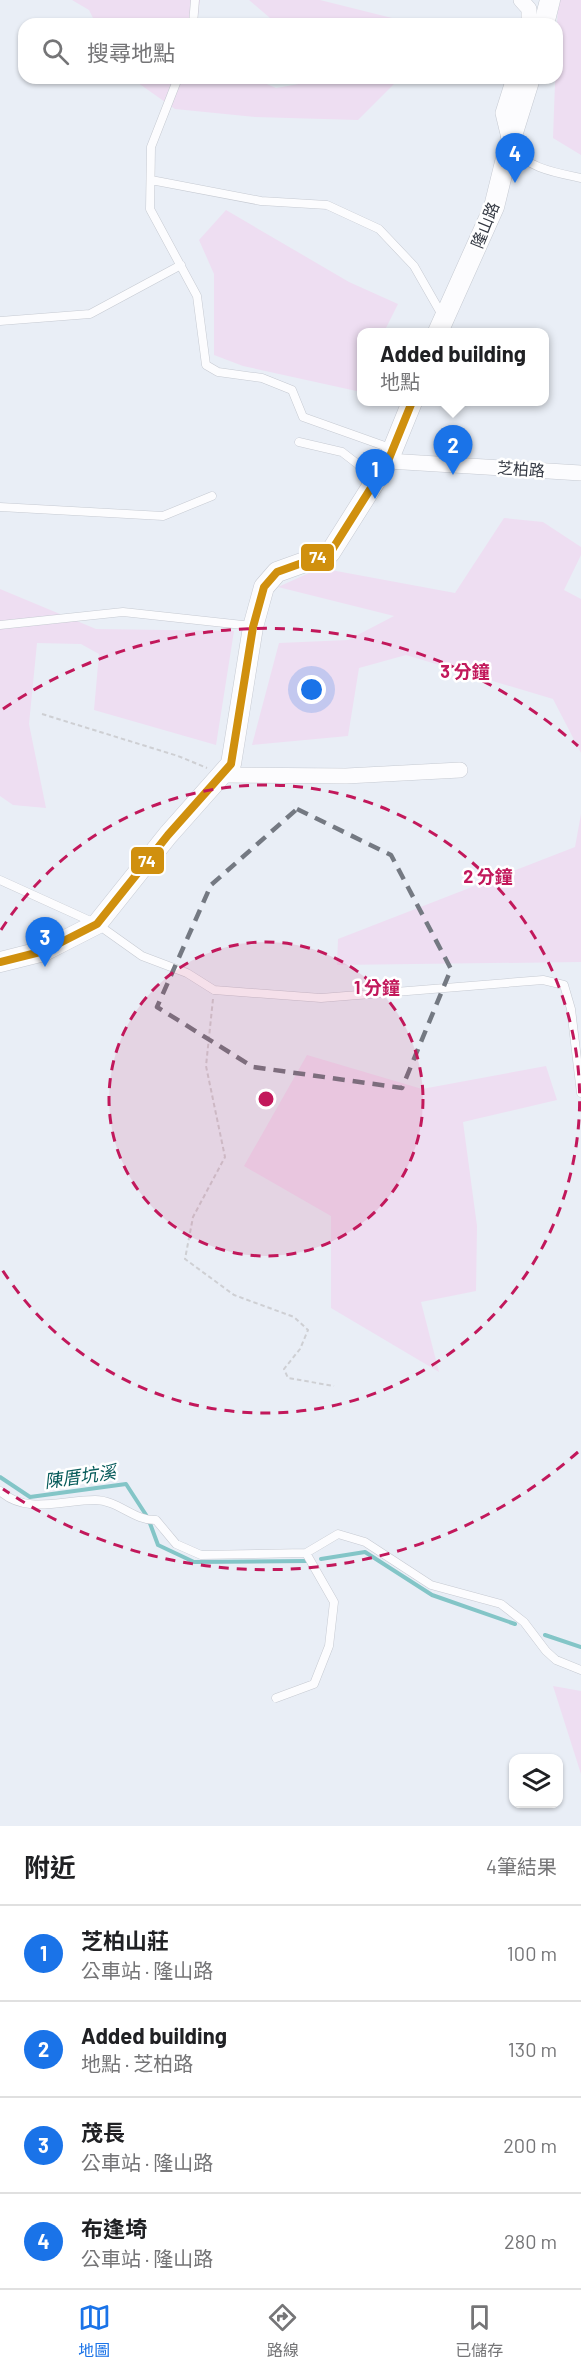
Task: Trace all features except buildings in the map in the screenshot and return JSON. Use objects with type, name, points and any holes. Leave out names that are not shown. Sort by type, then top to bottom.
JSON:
[{"type":"street","points":[[521,0],[529,9],[529,18]]},
{"type":"street","points":[[546,18],[550,0]]},
{"type":"street","points":[[510,142],[503,113],[512,84]]},
{"type":"street","name":"隆山路","points":[[441,325],[494,207],[510,142],[528,84]]},
{"type":"street","points":[[0,962],[44,951],[97,924],[168,835],[231,764],[253,627],[264,587],[278,572],[330,553],[391,455],[410,406]]},
{"type":"street","name":"芝柏路","points":[[391,455],[581,474]]},
{"type":"street","points":[[222,775],[346,776],[460,770]]},
{"type":"lane","points":[[194,18],[195,0]]},
{"type":"lane","points":[[176,84],[151,147],[150,209],[198,296],[206,364],[218,372],[262,378],[292,390],[303,417],[391,455]]},
{"type":"lane","points":[[510,142],[519,157],[553,172],[581,178]]},
{"type":"lane","points":[[150,180],[261,201],[327,205],[379,229],[414,266],[441,325]]},
{"type":"lane","points":[[0,321],[90,314],[182,265]]},
{"type":"lane","points":[[299,442],[342,452],[377,479]]},
{"type":"lane","points":[[0,507],[163,516],[213,496]]},
{"type":"lane","points":[[0,625],[123,612],[253,627]]},
{"type":"lane","points":[[0,880],[97,924],[142,956],[187,973],[214,990],[321,998],[543,980],[564,985],[571,1009],[581,1093]]},
{"type":"lane","points":[[0,1491],[10,1501],[37,1505],[98,1500],[114,1504],[145,1521],[156,1520],[176,1544],[201,1555],[306,1553],[338,1534],[365,1542],[430,1585],[501,1604],[524,1622],[546,1651],[556,1660],[581,1670]]},
{"type":"lane","points":[[276,1698],[314,1684],[328,1646],[334,1602],[306,1553]]},
{"type":"path","points":[[42,714],[178,756],[222,775]]},
{"type":"path","points":[[214,990],[206,1066],[225,1157],[193,1217],[185,1259],[234,1295],[294,1317],[308,1330],[300,1349],[284,1369],[288,1378],[334,1386]]},
{"type":"highlighted area","points":[[297,809],[391,855],[451,969],[402,1088],[253,1067],[157,1007],[211,885]]},
{"type":"shaded area","points":[[72,0],[200,0],[198,18],[93,18],[89,10]]},
{"type":"shaded area","points":[[249,0],[320,0],[392,18],[270,18]]},
{"type":"shaded area","points":[[558,0],[581,0],[581,155],[553,138],[555,84],[563,84],[563,18],[557,18]]},
{"type":"shaded area","points":[[140,84],[267,84],[276,88],[299,84],[394,84],[358,120],[255,117],[175,109]]},
{"type":"shaded area","points":[[226,210],[349,282],[398,304],[386,328],[357,328],[357,391],[243,366],[214,355],[214,274],[199,240]]},
{"type":"shaded area","points":[[504,518],[543,522],[581,547],[581,555],[564,590],[581,599],[581,753],[553,699],[406,655],[359,668],[348,736],[252,745],[279,643],[348,640],[394,616],[278,587],[320,568],[455,593]]},
{"type":"shaded area","points":[[0,589],[96,629],[234,631],[216,745],[94,710],[99,654],[81,644],[37,643],[29,724],[46,808],[13,805],[0,796]]},
{"type":"shaded area","points":[[581,814],[581,962],[337,965],[338,939],[575,847]]},
{"type":"shaded area","points":[[307,1055],[422,1089],[546,1066],[557,1100],[463,1122],[477,1226],[476,1291],[421,1302],[439,1372],[331,1308],[331,1216],[244,1166]]},
{"type":"shaded area","points":[[553,1686],[581,1691],[581,1774]]},
{"type":"waterway","name":"陳厝坑溪","points":[[0,1477],[30,1497],[126,1484],[148,1518],[158,1545],[194,1562],[308,1561]]},
{"type":"waterway","name":"陳厝坑溪","points":[[321,1559],[365,1552],[432,1595],[515,1624]]},
{"type":"waterway","name":"陳厝坑溪","points":[[545,1635],[581,1647]]},
{"type":"transit line","name":"74","points":[[0,962],[44,951],[97,924],[168,835],[231,764],[253,627],[264,587],[277,572],[330,553],[388,461],[410,406]]},
{"type":"place","name":"布逢埼","points":[[515,183]]},
{"type":"place","name":"Added building","points":[[453,475]]},
{"type":"place","name":"芝柏山莊","points":[[375,499]]},
{"type":"place","name":"茂長","points":[[45,967]]}]
